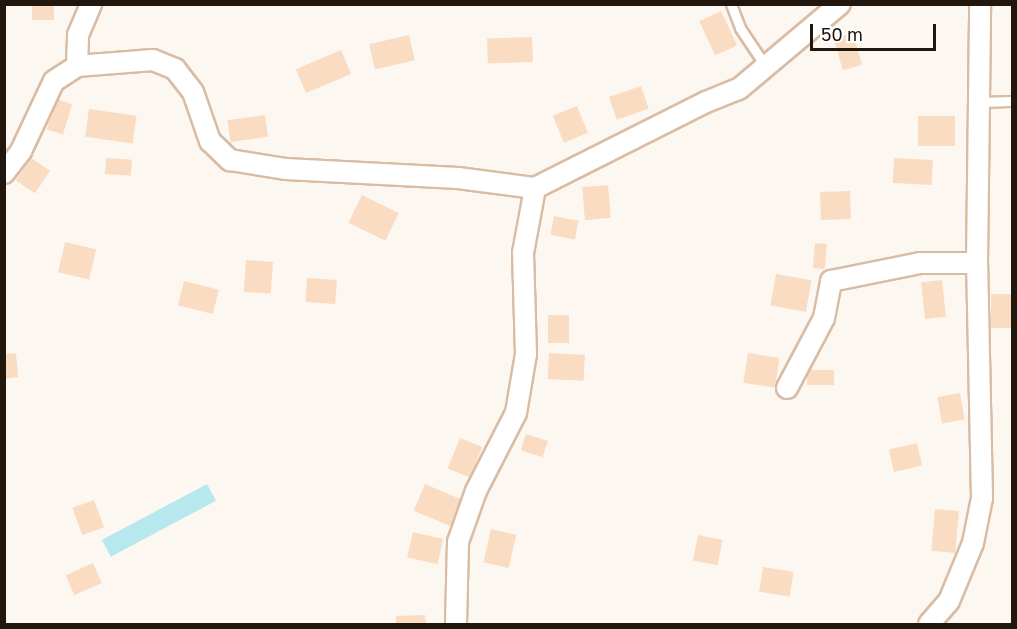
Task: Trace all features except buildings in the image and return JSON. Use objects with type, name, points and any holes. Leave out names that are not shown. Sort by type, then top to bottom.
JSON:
[{"type":"street","points":[[77,66],[78,35],[91,4]]},
{"type":"street","points":[[4,173],[21,151],[54,81],[77,66],[153,60],[175,69],[194,92],[210,141],[230,160],[286,169],[458,178],[535,188],[706,102],[739,89],[840,4]]},
{"type":"street","points":[[930,624],[949,601],[965,562],[982,498],[977,263],[980,4]]},
{"type":"street","points":[[456,624],[458,542],[476,491],[516,413],[526,354],[523,253],[535,188]]},
{"type":"street","points":[[787,388],[824,318],[831,281],[920,263],[977,263]]},
{"type":"lane","points":[[731,4],[740,28],[766,67]]},
{"type":"lane","points":[[979,102],[1012,101]]},
{"type":"water","points":[[207,484],[216,501],[111,557],[102,540]]}]
